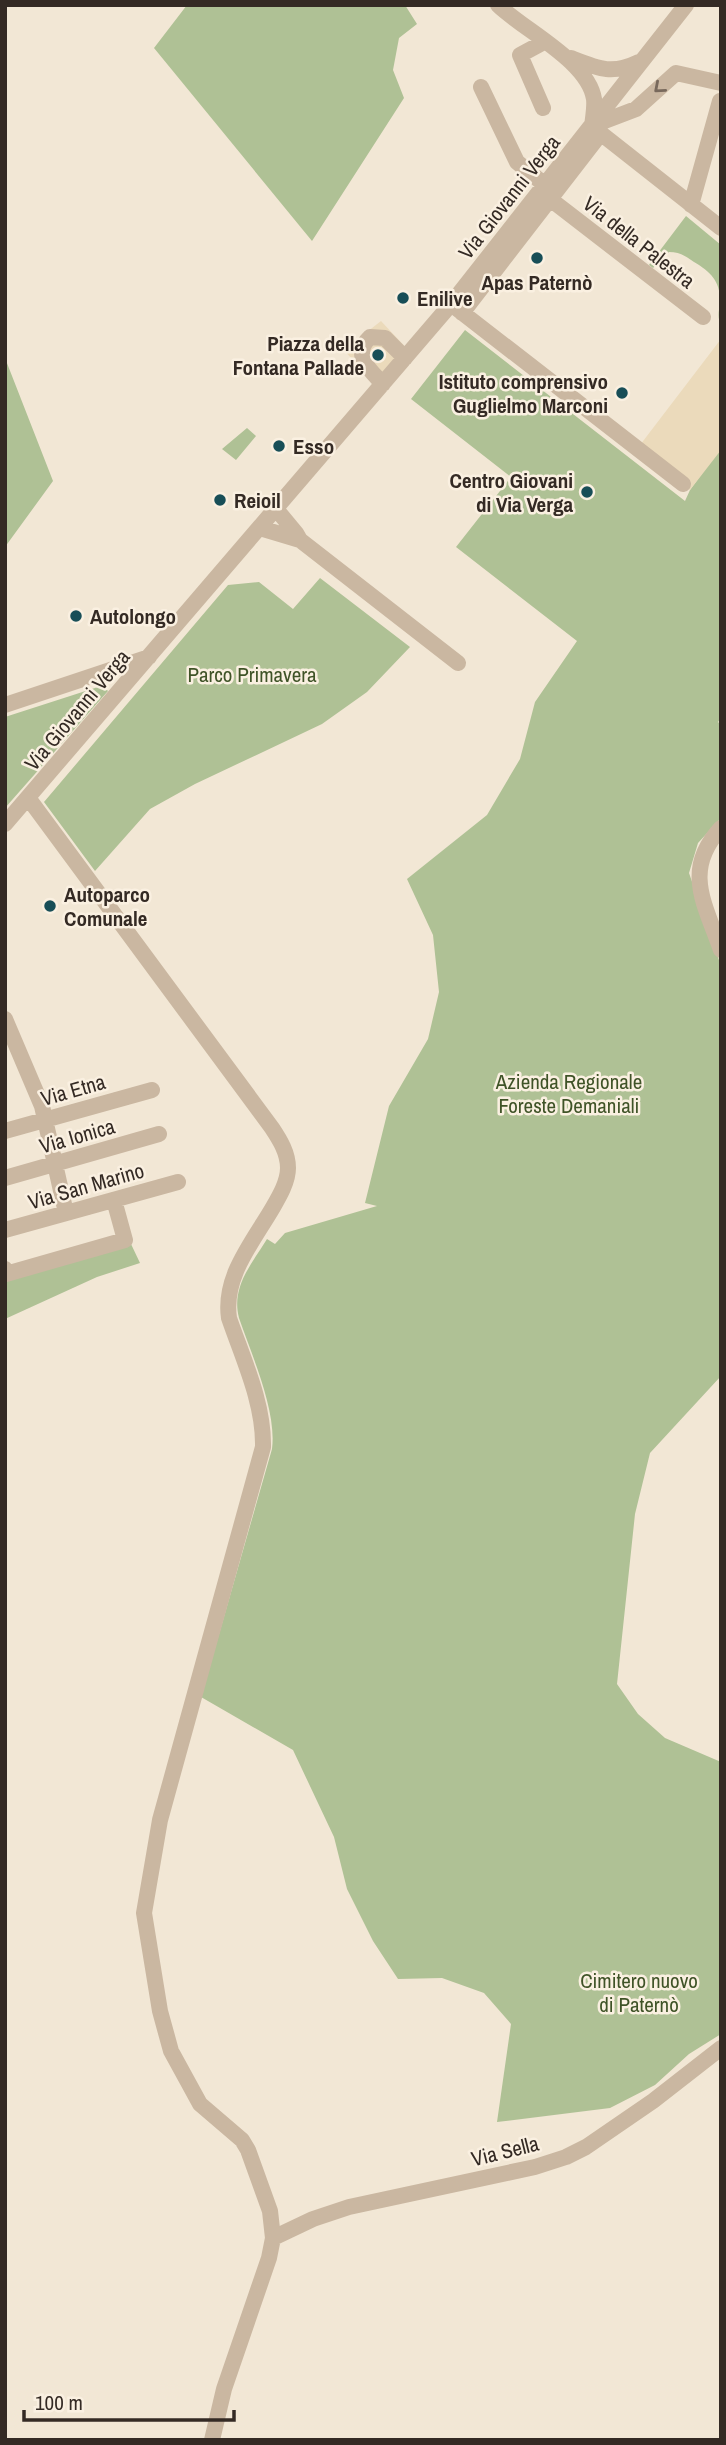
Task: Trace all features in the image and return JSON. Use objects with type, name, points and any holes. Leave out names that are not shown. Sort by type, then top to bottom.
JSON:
[{"type":"street","name":"Via Giovanni Verga","points":[[5,824],[405,358],[456,309],[596,130],[642,61],[686,5]]},
{"type":"street","points":[[506,8],[585,76],[594,100],[596,130],[721,228]]},
{"type":"street","points":[[543,108],[520,55],[544,42]]},
{"type":"street","points":[[559,53],[591,66],[607,69],[623,69],[642,61]]},
{"type":"street","points":[[596,130],[636,109],[676,73],[721,83]]},
{"type":"street","name":"Via della Palestra","points":[[481,87],[517,162],[548,192],[703,317]]},
{"type":"street","points":[[691,205],[715,140],[720,101]]},
{"type":"street","points":[[456,309],[683,484]]},
{"type":"street","points":[[383,384],[362,361],[365,342],[370,337],[385,338],[405,358]]},
{"type":"street","points":[[276,509],[300,540]]},
{"type":"street","points":[[260,528],[300,540],[458,663]]},
{"type":"street","points":[[5,705],[150,657]]},
{"type":"street","points":[[29,799],[272,1128],[287,1156],[288,1170],[279,1198],[236,1270],[227,1303],[229,1318],[260,1409],[263,1447],[160,1820],[144,1913],[160,2011],[171,2051],[200,2104],[242,2140],[270,2211],[273,2238],[269,2258],[224,2389],[212,2440]]},
{"type":"street","points":[[721,828],[704,852],[698,873],[705,904],[721,950]]},
{"type":"street","points":[[5,1019],[42,1106],[66,1213]]},
{"type":"street","name":"Via Etna","points":[[5,1131],[152,1090]]},
{"type":"street","name":"Via Ionica","points":[[5,1178],[159,1134]]},
{"type":"street","name":"Via San Marino","points":[[5,1230],[178,1182]]},
{"type":"street","points":[[6,1272],[125,1240],[114,1200]]},
{"type":"street","name":"Via Sella","points":[[273,2238],[313,2219],[349,2207],[535,2167],[566,2157],[586,2147],[653,2101],[721,2048]]},
{"type":"green space","points":[[187,5],[405,5],[417,24],[399,38],[393,70],[404,98],[312,241],[154,48]]},
{"type":"green space","points":[[686,216],[721,245],[721,325],[719,289],[714,278],[705,270],[685,256],[673,252],[669,252],[653,268],[649,265]]},
{"type":"green space","points":[[465,330],[685,501],[703,472],[721,339],[721,718],[718,722],[721,725],[721,818],[698,843],[689,873],[721,966],[721,1376],[650,1453],[635,1514],[617,1684],[638,1714],[665,1738],[721,1762],[721,2034],[689,2054],[655,2085],[610,2108],[497,2122],[511,2024],[484,1993],[442,1978],[398,1979],[373,1941],[347,1889],[334,1837],[293,1750],[201,1697],[272,1449],[273,1434],[267,1401],[239,1318],[237,1307],[240,1286],[267,1239],[275,1244],[285,1233],[377,1206],[365,1203],[389,1106],[428,1039],[439,992],[433,935],[407,879],[487,815],[520,759],[535,702],[577,641],[456,547],[511,477],[411,399]]},
{"type":"green space","points":[[5,358],[53,481],[5,547]]},
{"type":"green space","points":[[247,428],[256,436],[236,460],[222,449]]},
{"type":"green space","name":"Parco Primavera","points":[[320,578],[410,647],[367,692],[322,724],[195,784],[150,809],[95,871],[44,802],[228,585],[259,582],[293,609]]},
{"type":"green space","points":[[104,687],[108,691],[5,808],[5,717]]},
{"type":"green space","points":[[131,1244],[140,1263],[97,1277],[5,1319],[5,1282]]},
{"type":"shaded area","name":"Piazza della Fontana Pallade","points":[[381,321],[410,352],[371,381],[344,350]]},
{"type":"shaded area","points":[[721,339],[721,450],[690,490],[637,449]]},
{"type":"place","name":"Apas Paternò","points":[[537,258]]},
{"type":"place","name":"Enilive","points":[[403,298]]},
{"type":"place","name":"Piazza della Fontana Pallade","points":[[378,355]]},
{"type":"place","name":"Istituto comprensivo Guglielmo Marconi","points":[[622,393]]},
{"type":"place","name":"Esso","points":[[279,446]]},
{"type":"place","name":"Centro Giovani di Via Verga","points":[[587,492]]},
{"type":"place","name":"Reioil","points":[[220,500]]},
{"type":"place","name":"Autolongo","points":[[76,616]]},
{"type":"place","name":"Autoparco Comunale","points":[[50,906]]},
{"type":"park label","name":"Azienda Regionale Foreste Demaniali","points":[[569,1093]]},
{"type":"park label","name":"Cimitero nuovo di Paternò","points":[[639,1992]]}]
